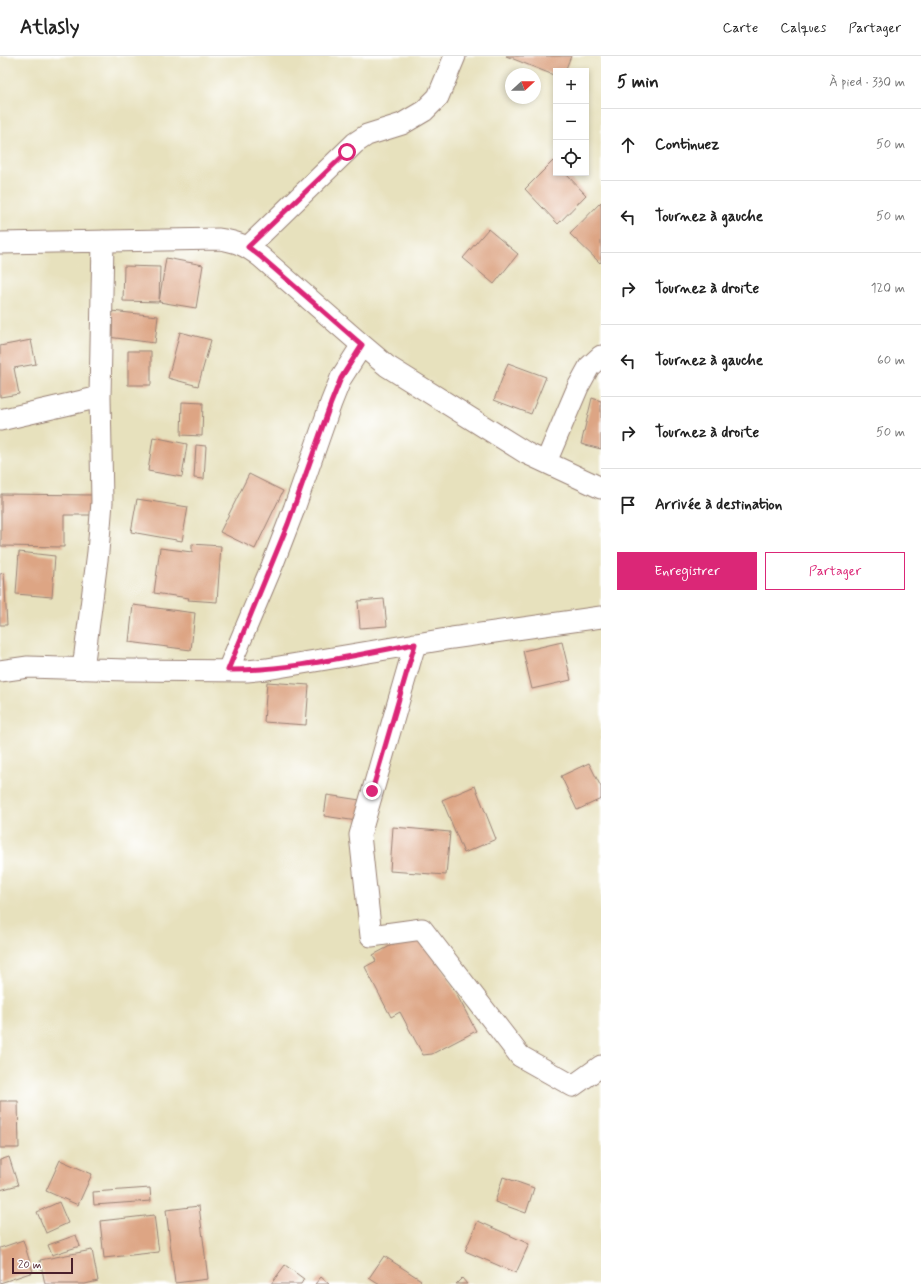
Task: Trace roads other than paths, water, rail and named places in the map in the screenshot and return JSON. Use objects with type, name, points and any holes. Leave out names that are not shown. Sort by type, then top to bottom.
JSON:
[{"type":"street","points":[[248,247],[355,143],[367,135],[402,124],[424,111],[438,97],[455,56]]},
{"type":"street","points":[[0,243],[219,239],[236,242],[248,247],[261,257],[362,345],[394,370],[526,453],[601,488]]},
{"type":"street","points":[[83,669],[98,552],[101,509],[100,397],[103,242]]},
{"type":"street","points":[[228,670],[291,516],[341,378],[362,345]]},
{"type":"street","points":[[546,462],[578,387],[589,367],[601,356]]},
{"type":"street","points":[[0,420],[100,397]]},
{"type":"street","points":[[0,671],[28,667],[83,669],[254,670],[290,666],[452,638],[601,617]]},
{"type":"street","points":[[415,644],[360,835],[371,936],[422,929],[520,1056],[573,1086],[601,1066]]}]
